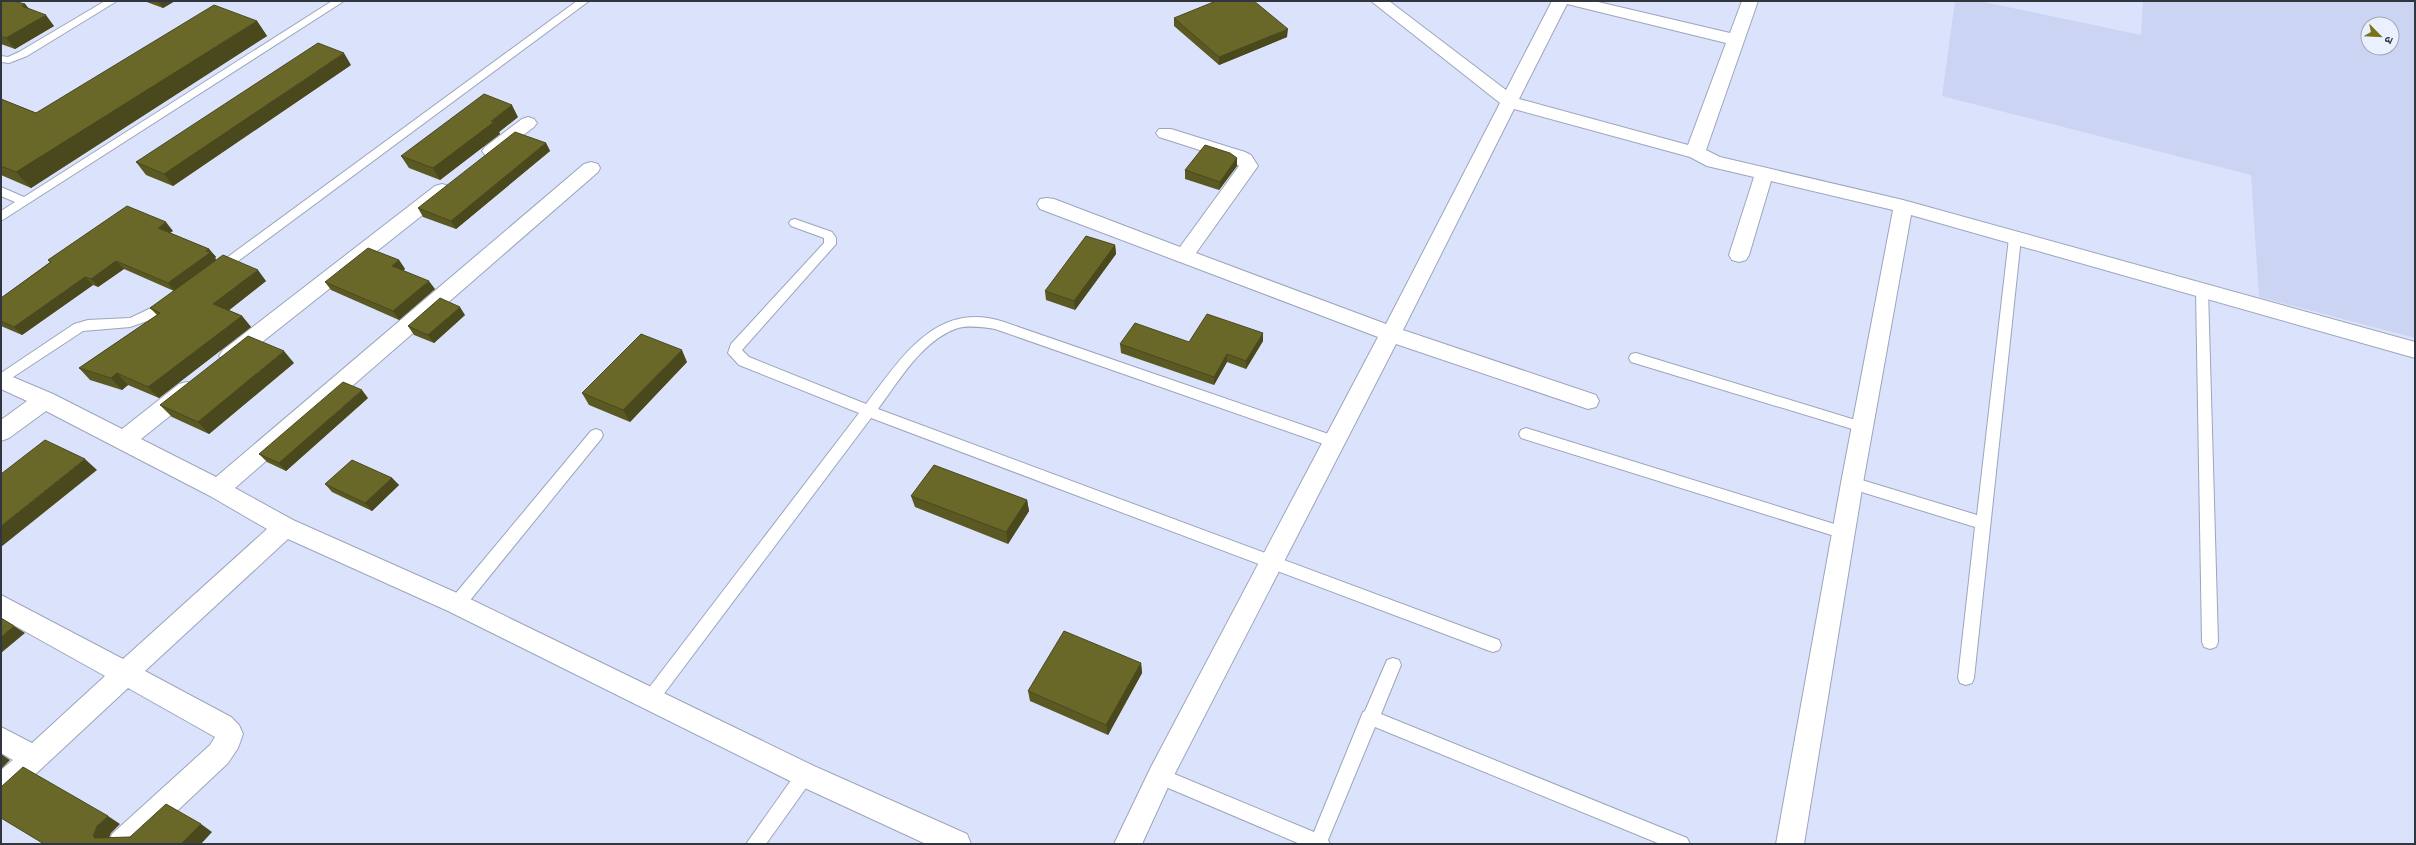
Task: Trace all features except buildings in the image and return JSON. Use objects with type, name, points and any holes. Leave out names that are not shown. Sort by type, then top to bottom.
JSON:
[{"type":"street","points":[[1379,1],[1510,102],[1696,153],[1714,162],[1903,206],[2415,350]]},
{"type":"street","points":[[1128,844],[1160,776],[1391,334],[1560,1]]},
{"type":"street","points":[[1573,1],[1736,40]]},
{"type":"street","points":[[1696,153],[1698,142],[1750,1]]},
{"type":"street","points":[[478,162],[528,122]]},
{"type":"street","points":[[1165,132],[1238,156],[1244,159],[1249,166],[1184,255]]},
{"type":"street","points":[[218,489],[591,168]]},
{"type":"street","points":[[1739,255],[1764,174]]},
{"type":"street","points":[[124,440],[459,176]]},
{"type":"street","points":[[1047,204],[1391,334],[1588,401]]},
{"type":"street","points":[[1790,844],[1852,483],[1903,206]]},
{"type":"street","points":[[1,380],[45,400],[124,440],[218,489],[285,527],[458,604],[805,775],[957,844]]},
{"type":"street","points":[[1,432],[45,400]]},
{"type":"street","points":[[1,788],[285,527]]},
{"type":"street","points":[[1,606],[222,726],[230,734],[229,739],[219,754],[122,844]]},
{"type":"street","points":[[1,739],[34,758]]},
{"type":"lane","points":[[1,60],[10,60],[23,54],[112,1]]},
{"type":"lane","points":[[1,217],[339,1]]},
{"type":"lane","points":[[209,276],[584,1]]},
{"type":"lane","points":[[1,191],[25,202]]},
{"type":"lane","points":[[795,223],[828,235],[830,238],[830,244],[736,348],[735,353],[751,364],[868,411],[1493,645]]},
{"type":"lane","points":[[1966,678],[2015,238]]},
{"type":"lane","points":[[2202,290],[2210,642]]},
{"type":"lane","points":[[1,380],[79,327],[91,325],[115,326],[126,323],[149,315],[178,299]]},
{"type":"lane","points":[[651,698],[909,358],[930,338],[952,324],[964,320],[980,321],[1335,442]]},
{"type":"lane","points":[[1636,358],[1862,427]]},
{"type":"lane","points":[[1526,434],[1844,533]]},
{"type":"lane","points":[[458,604],[596,435]]},
{"type":"lane","points":[[1852,483],[1984,523]]},
{"type":"lane","points":[[1160,776],[1319,843],[1370,717],[1393,665]]},
{"type":"lane","points":[[1370,717],[1681,844]]},
{"type":"lane","points":[[755,844],[805,775]]},
{"type":"shaded area","points":[[1955,1],[1979,1],[2141,35],[2143,1],[2415,1],[2415,338],[2259,297],[2251,175],[1942,96]]}]
